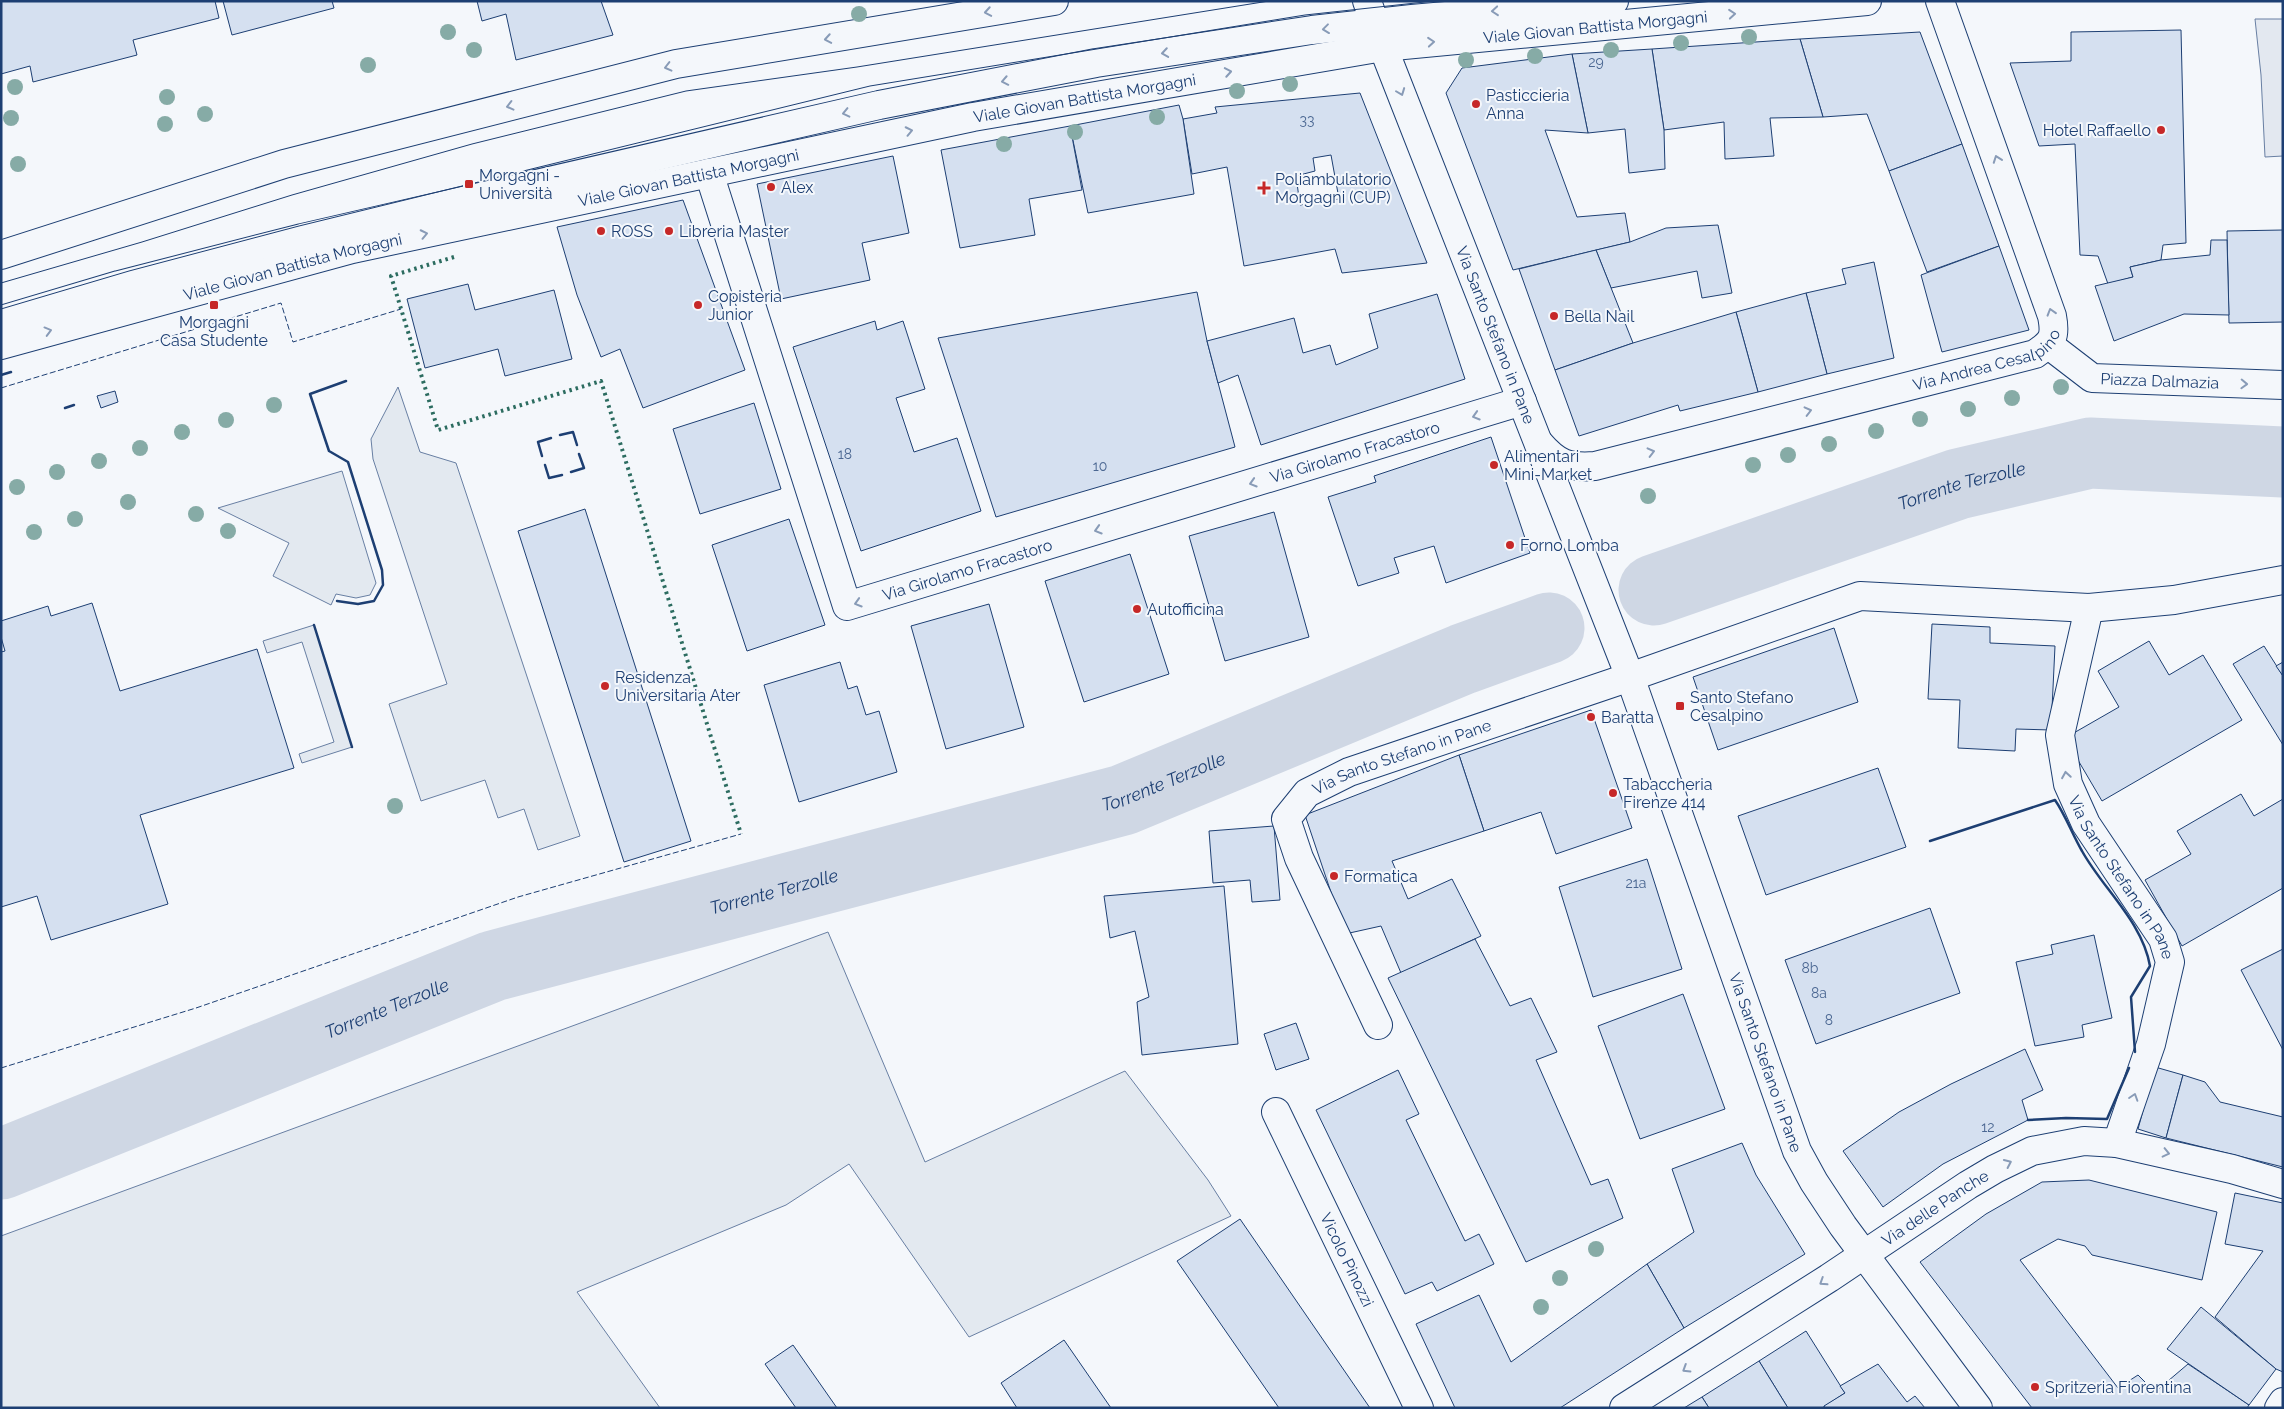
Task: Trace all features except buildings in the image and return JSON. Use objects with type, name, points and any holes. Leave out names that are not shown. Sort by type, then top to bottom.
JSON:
[{"type":"street","points":[[1,255],[284,164],[676,64],[1054,1]]},
{"type":"street","name":"Viale Giovan Battista Morgagni","points":[[1,320],[119,284],[302,238],[879,105],[1096,63],[1375,24],[1614,1]]},
{"type":"street","name":"Viale Giovan Battista Morgagni","points":[[1,345],[352,250],[973,117],[1375,24],[1867,1]]},
{"type":"street","name":"Via Andrea Cesalpino","points":[[1538,442],[1556,460],[1565,464],[1586,467],[1604,464],[2035,354],[2049,345],[2055,332],[2052,316],[1940,1]]},
{"type":"street","name":"Via Santo Stefano in Pane","points":[[1375,24],[1627,670],[1786,1124],[1797,1150],[1814,1182],[1864,1254],[1978,1408]]},
{"type":"street","name":"Via Girolamo Fracastoro","points":[[710,173],[847,606],[1522,401]]},
{"type":"street","name":"Piazza Dalmazia","points":[[2049,345],[2092,378],[2283,385]]},
{"type":"street","name":"Via Andrea Cesalpino","points":[[1578,542],[1571,511],[1578,485],[1583,476],[1604,464]]},
{"type":"street","name":"Via Santo Stefano in Pane","points":[[1378,1025],[1299,858],[1286,819],[1308,793],[1350,772],[1627,670],[1860,596],[2089,608],[2174,600],[2283,580]]},
{"type":"street","name":"Via Santo Stefano in Pane","points":[[2089,608],[2060,735],[2068,784],[2086,824],[2163,938],[2170,962],[2151,1044],[2117,1142]]},
{"type":"street","name":"Vicolo Pinozzi","points":[[1276,1112],[1419,1408]]},
{"type":"street","name":"Via delle Panche","points":[[1624,1408],[1975,1181],[2032,1151],[2084,1141],[2117,1142],[2232,1169],[2283,1184]]},
{"type":"street","points":[[2279,1408],[2283,1402]]},
{"type":"shaded area","points":[[2255,19],[2283,19],[2283,156],[2265,157],[2261,75]]},
{"type":"shaded area","points":[[398,387],[420,452],[456,463],[580,836],[538,850],[524,809],[498,818],[485,780],[421,801],[389,704],[447,684],[373,459],[371,439]]},
{"type":"shaded area","points":[[342,471],[376,583],[370,595],[356,598],[336,594],[331,605],[273,576],[289,543],[218,508]]},
{"type":"shaded area","points":[[314,625],[352,747],[302,763],[299,754],[334,742],[302,642],[267,653],[263,641]]},
{"type":"shaded area","points":[[828,932],[925,1162],[1125,1071],[1208,1180],[1231,1216],[969,1337],[849,1164],[786,1205],[577,1292],[660,1408],[1,1408],[1,1236]]},
{"type":"waterway","name":"Torrente Terzolle","points":[[1654,590],[1958,484],[2090,453],[2283,462]]},
{"type":"waterway","name":"Torrente Terzolle","points":[[1,1164],[493,966],[1123,800],[1463,659],[1549,628]]},
{"type":"tram line","points":[[1,283],[142,242],[292,195],[472,144],[686,91],[857,67],[1269,1]]},
{"type":"tram line","points":[[1,309],[129,271],[299,226],[870,86],[1305,15],[1434,1]]},
{"type":"hedge","points":[[454,257],[391,276],[438,430],[601,381],[741,834]]},
{"type":"fence","points":[[1,388],[281,303],[293,342],[401,309]]},
{"type":"fence","points":[[1,1068],[196,1008],[518,897],[741,834]]},
{"type":"wall","points":[[1,375],[11,372]]},
{"type":"wall","points":[[337,601],[358,604],[374,601],[383,585],[382,570],[348,462],[329,451],[310,394],[346,381]]},
{"type":"wall","points":[[65,408],[74,405]]},
{"type":"wall","points":[[560,435],[573,432],[577,445]]},
{"type":"wall","points":[[542,456],[538,442],[551,438]]},
{"type":"wall","points":[[571,472],[584,468],[579,454]]},
{"type":"wall","points":[[545,465],[549,478],[562,475]]},
{"type":"wall","points":[[314,625],[352,747]]},
{"type":"wall","points":[[1930,841],[2055,800],[2082,851],[2131,920],[2146,950],[2150,966],[2131,997],[2135,1052]]},
{"type":"wall","points":[[2028,1120],[2066,1118],[2107,1119],[2129,1068]]},
{"type":"place","name":"Pasticcieria Anna","points":[[1476,104]]},
{"type":"place","name":"Hotel Raffaello","points":[[2161,130]]},
{"type":"place","name":"Morgagni - Università","points":[[469,184]]},
{"type":"place","name":"Alex","points":[[771,187]]},
{"type":"place","name":"Poliambulatorio Morgagni (CUP)","points":[[1264,188]]},
{"type":"place","name":"ROSS","points":[[601,231]]},
{"type":"place","name":"Libreria Master","points":[[669,231]]},
{"type":"place","name":"Morgagni Casa Studente","points":[[214,305]]},
{"type":"place","name":"Copisteria Junior","points":[[698,305]]},
{"type":"place","name":"Bella Nail","points":[[1554,316]]},
{"type":"place","name":"Alimentari Mini-Market","points":[[1494,465]]},
{"type":"place","name":"Forno Lomba","points":[[1510,545]]},
{"type":"place","name":"Autofficina","points":[[1137,609]]},
{"type":"place","name":"Residenza Universitaria Ater","points":[[605,686]]},
{"type":"place","name":"Santo Stefano Cesalpino","points":[[1680,706]]},
{"type":"place","name":"Baratta","points":[[1591,717]]},
{"type":"place","name":"Tabaccheria Firenze 414","points":[[1613,793]]},
{"type":"place","name":"Formatica","points":[[1334,876]]},
{"type":"place","name":"Spritzeria Fiorentina","points":[[2035,1387]]}]
